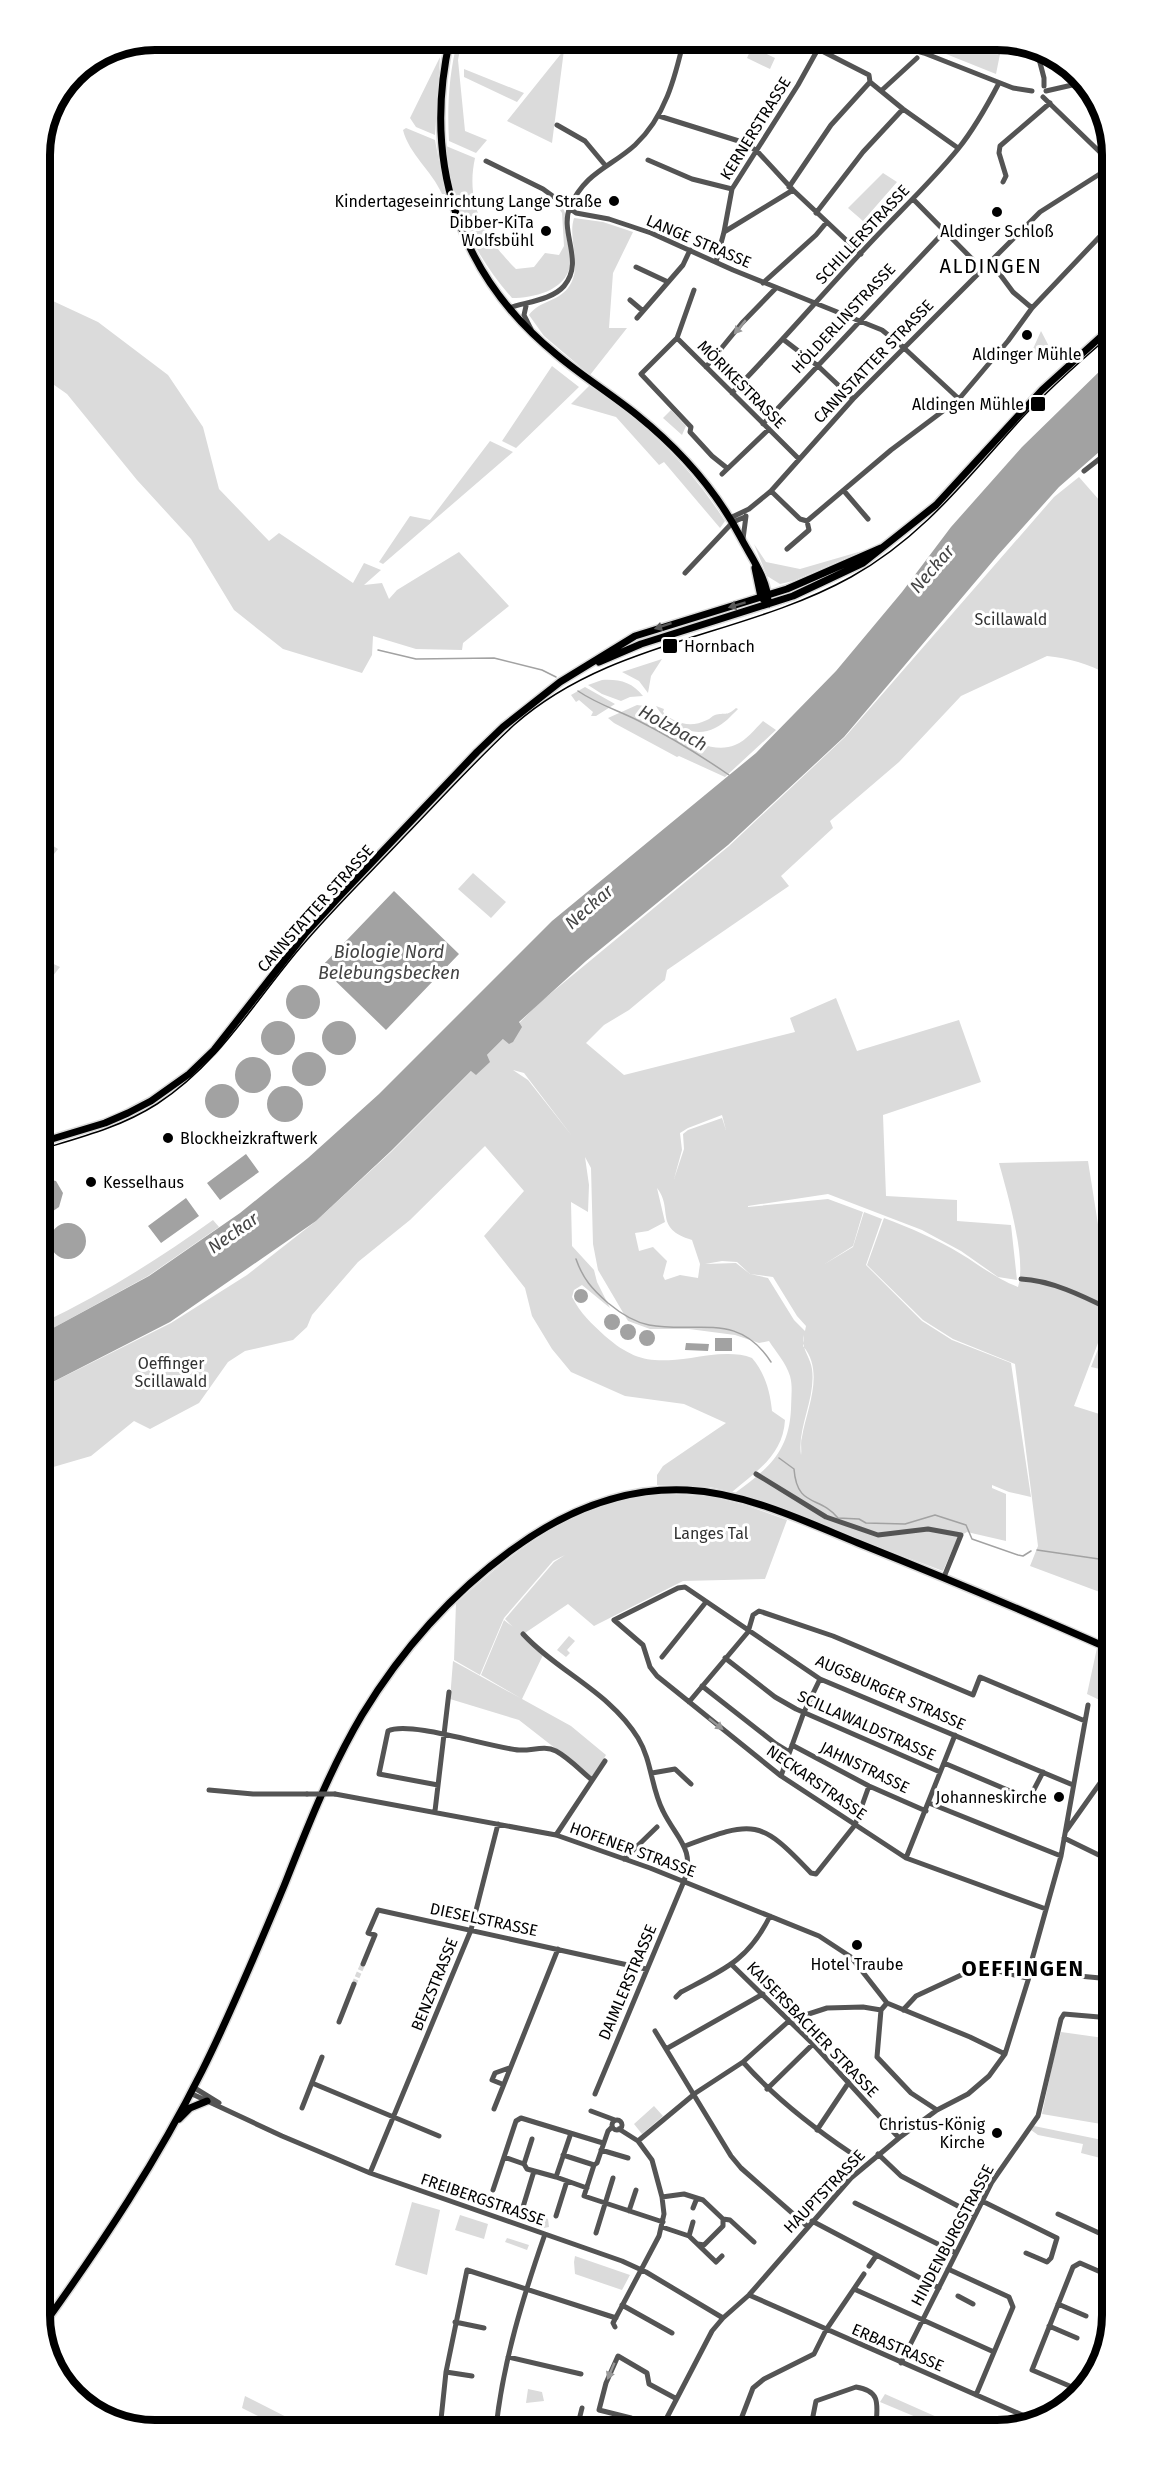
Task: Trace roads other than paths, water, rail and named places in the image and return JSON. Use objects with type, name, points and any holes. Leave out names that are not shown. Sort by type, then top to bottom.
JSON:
[{"type":"main road","points":[[448,50],[441,94],[439,130],[441,153],[452,204],[466,239],[488,280],[534,336],[670,443],[697,472],[731,520]]},
{"type":"main road","points":[[768,604],[851,570],[914,525],[944,497],[1042,390],[1102,336]]},
{"type":"main road","name":"CANNSTATTER STRASSE","points":[[731,520],[765,582],[765,596]]},
{"type":"main road","points":[[765,596],[787,589],[881,548]]},
{"type":"main road","name":"CANNSTATTER STRASSE","points":[[594,663],[640,644],[768,604],[755,566]]},
{"type":"main road","points":[[765,582],[787,589]]},
{"type":"main road","name":"CANNSTATTER STRASSE","points":[[50,1140],[128,1113],[151,1101],[189,1074],[214,1050],[320,918],[477,752],[541,696],[622,643],[644,633],[765,596]]},
{"type":"main road","points":[[50,2316],[124,2210],[192,2090],[237,1996],[333,1769],[375,1694],[416,1640],[453,1600],[524,1540],[562,1517],[600,1501],[658,1490],[708,1492],[747,1501],[944,1577],[1102,1646]]},
{"type":"main road","points":[[173,2125],[190,2108],[207,2101]]},
{"type":"street","points":[[512,311],[556,293],[563,287],[573,266],[567,220],[569,208],[588,180],[633,146],[659,116],[682,50]]},
{"type":"street","name":"KERNERSTRASSE","points":[[716,262],[732,189],[798,85],[816,51],[820,50],[863,70],[869,75],[870,82]]},
{"type":"street","points":[[914,50],[1012,88],[1032,91],[1037,98],[1044,91],[1075,84]]},
{"type":"street","points":[[881,91],[916,58]]},
{"type":"street","points":[[1041,59],[1044,91],[1050,103],[1102,154]]},
{"type":"street","points":[[724,232],[791,189],[831,125],[870,82],[903,109],[958,148]]},
{"type":"street","name":"SCHILLERSTRASSE","points":[[732,393],[784,340],[958,148],[979,119],[999,83]]},
{"type":"street","points":[[1032,91],[1035,86],[1044,91]]},
{"type":"street","points":[[1004,182],[1006,176],[999,153],[1003,143],[1038,116],[1050,103]]},
{"type":"street","points":[[816,213],[862,152],[903,109]]},
{"type":"street","points":[[659,116],[742,142],[757,151],[791,189],[861,254]]},
{"type":"street","points":[[557,125],[585,141],[605,165]]},
{"type":"street","points":[[648,160],[692,179],[732,189]]},
{"type":"street","name":"LANGE STRASSE","points":[[486,161],[543,189],[576,213],[609,219],[632,227],[882,330],[903,346],[959,399]]},
{"type":"street","name":"CANNSTATTER STRASSE","points":[[731,520],[771,491],[852,399],[903,346],[1040,212],[1102,173]]},
{"type":"street","points":[[913,199],[982,269]]},
{"type":"street","points":[[763,282],[826,223]]},
{"type":"street","name":"HÖLDERLINSTRASSE","points":[[763,424],[944,232]]},
{"type":"street","points":[[807,521],[891,450],[959,399],[1013,336],[1032,308],[1102,234]]},
{"type":"street","points":[[637,318],[683,265],[690,250]]},
{"type":"street","points":[[990,261],[1013,292],[1032,308]]},
{"type":"street","points":[[636,267],[668,282]]},
{"type":"street","points":[[706,367],[742,323],[776,288]]},
{"type":"street","name":"MÖRIKESTRASSE","points":[[694,290],[677,338],[799,459]]},
{"type":"street","points":[[512,311],[537,299]]},
{"type":"street","points":[[630,300],[643,311]]},
{"type":"street","points":[[526,306],[524,315],[534,336]]},
{"type":"street","points":[[677,338],[641,374],[691,427],[690,432],[697,440],[727,468]]},
{"type":"street","points":[[784,340],[818,366],[852,399]]},
{"type":"street","points":[[722,474],[769,429]]},
{"type":"street","points":[[1084,471],[1102,457]]},
{"type":"street","points":[[771,491],[800,519],[807,521]]},
{"type":"street","points":[[844,491],[868,519]]},
{"type":"street","name":"CANNSTATTER STRASSE","points":[[744,543],[745,518],[749,509]]},
{"type":"street","points":[[685,573],[731,520],[745,518]]},
{"type":"street","points":[[787,549],[809,530],[807,521]]},
{"type":"street","points":[[1021,1279],[1073,1293],[1102,1306]]},
{"type":"street","points":[[756,1474],[826,1516],[878,1536],[928,1529],[961,1535],[944,1577]]},
{"type":"street","name":"AUGSBURGER STRASSE","points":[[614,1620],[685,1587],[820,1679],[1073,1785]]},
{"type":"street","points":[[662,1658],[706,1602]]},
{"type":"street","points":[[689,1702],[748,1632],[753,1616],[759,1611],[833,1636],[973,1695],[980,1677],[1085,1720]]},
{"type":"street","name":"NECKARSTRASSE","points":[[614,1620],[643,1646],[650,1667],[657,1676],[782,1776],[855,1825],[906,1858],[1046,1909]]},
{"type":"street","points":[[523,1634],[546,1655],[580,1679],[621,1716],[637,1737],[652,1773],[663,1812],[685,1846],[725,1832],[748,1828],[759,1830],[778,1839],[814,1874],[855,1825],[869,1786]]},
{"type":"street","name":"SCILLAWALDSTRASSE","points":[[725,1658],[775,1697],[940,1772]]},
{"type":"street","points":[[782,1776],[804,1712],[820,1679]]},
{"type":"street","name":"JAHNSTRASSE","points":[[702,1686],[776,1744],[791,1748],[926,1811]]},
{"type":"street","points":[[435,1811],[449,1692]]},
{"type":"street","points":[[1032,1973],[1031,1963],[1061,1857],[1088,1705]]},
{"type":"street","points":[[438,1785],[379,1774],[388,1731],[391,1728],[444,1734],[519,1750],[545,1748],[556,1752],[592,1780]]},
{"type":"street","points":[[906,1858],[955,1735]]},
{"type":"street","points":[[556,1835],[605,1761]]},
{"type":"street","points":[[944,1763],[1029,1799],[1042,1772]]},
{"type":"street","points":[[652,1773],[675,1769],[691,1784]]},
{"type":"street","points":[[1064,1835],[1102,1782]]},
{"type":"street","name":"HOFENER STRASSE","points":[[209,1790],[253,1794],[335,1794],[556,1835],[684,1881],[819,1936],[841,1949],[862,1970],[887,2003]]},
{"type":"street","points":[[929,1803],[1061,1857]]},
{"type":"street","name":"BENZSTRASSE","points":[[370,2173],[471,1930],[498,1824]]},
{"type":"street","points":[[624,1858],[657,1827]]},
{"type":"street","points":[[1064,1835],[1102,1856]]},
{"type":"street","name":"DAIMLERSTRASSE","points":[[595,2094],[684,1881],[688,1865],[685,1846]]},
{"type":"street","name":"DIESELSTRASSE","points":[[363,1964],[375,1935],[368,1933],[378,1910],[646,1969]]},
{"type":"street","points":[[676,1997],[681,1992],[732,1965],[754,1943],[770,1916]]},
{"type":"street","points":[[494,2109],[502,2084],[558,1949]]},
{"type":"street","name":"KAISERSBACHER STRASSE","points":[[732,1965],[813,2043],[899,2138]]},
{"type":"street","points":[[903,2010],[916,1996],[972,1970],[990,1969],[1027,1978],[1032,1973],[1102,1978]]},
{"type":"street","name":"HAUPTSTRASSE","points":[[665,2420],[704,2345],[723,2318],[749,2295],[851,2178],[899,2138],[938,2110],[968,2094],[981,2084],[1005,2054],[1027,1978]]},
{"type":"street","points":[[339,2022],[354,1984]]},
{"type":"street","points":[[666,2049],[763,1994]]},
{"type":"street","points":[[938,2110],[911,2093],[877,2057],[881,2010],[887,2003],[990,2045],[1005,2054]]},
{"type":"street","points":[[638,2141],[693,2095],[743,2062],[790,2020],[827,2008],[860,2007],[881,2010]]},
{"type":"street","name":"HINDENBURGSTRASSE","points":[[901,2363],[993,2181],[1038,2116],[1064,2014],[1102,2017]]},
{"type":"street","points":[[655,2031],[693,2095],[741,2168],[809,2224],[939,2288]]},
{"type":"street","points":[[767,2089],[813,2043]]},
{"type":"street","points":[[302,2108],[322,2057]]},
{"type":"street","points":[[743,2062],[767,2089],[817,2130],[851,2153]]},
{"type":"street","points":[[502,2084],[492,2080],[495,2073],[509,2068]]},
{"type":"street","points":[[817,2130],[849,2082]]},
{"type":"street","points":[[312,2083],[440,2136]]},
{"type":"street","name":"FREIBERGSTRASSE","points":[[192,2090],[207,2101],[231,2110]]},
{"type":"street","name":"FREIBERGSTRASSE","points":[[192,2090],[282,2136],[370,2173],[641,2270],[723,2318]]},
{"type":"street","points":[[591,2111],[621,2122],[619,2129]]},
{"type":"street","points":[[493,2190],[516,2121],[521,2118],[603,2143]]},
{"type":"street","points":[[615,2120],[608,2131],[597,2163],[594,2165],[584,2196],[629,2211],[689,2236],[716,2262],[722,2256]]},
{"type":"street","points":[[612,2127],[638,2141],[652,2160],[662,2197],[663,2224],[613,2323],[615,2327]]},
{"type":"street","points":[[556,2177],[571,2133]]},
{"type":"street","points":[[524,2164],[532,2139]]},
{"type":"street","points":[[601,2150],[628,2158]]},
{"type":"street","points":[[878,2154],[901,2176],[975,2215]]},
{"type":"street","points":[[563,2155],[594,2165]]},
{"type":"street","points":[[504,2157],[524,2164],[526,2169],[587,2188]]},
{"type":"street","points":[[523,2207],[534,2171]]},
{"type":"street","points":[[596,2233],[613,2178]]},
{"type":"street","points":[[556,2216],[567,2181]]},
{"type":"street","points":[[629,2211],[636,2190]]},
{"type":"street","points":[[662,2197],[684,2194],[703,2200],[723,2219],[730,2220],[754,2242]]},
{"type":"street","points":[[693,2208],[697,2198]]},
{"type":"street","points":[[982,2201],[1057,2238],[1047,2262],[1026,2253]]},
{"type":"street","points":[[855,2203],[956,2253]]},
{"type":"street","points":[[1058,2214],[1102,2234]]},
{"type":"street","points":[[696,2243],[704,2245],[723,2226],[723,2219]]},
{"type":"street","points":[[689,2236],[693,2222]]},
{"type":"street","points":[[497,2420],[508,2357],[526,2288],[545,2234]]},
{"type":"street","points":[[869,2266],[876,2256]]},
{"type":"street","points":[[1073,2387],[1032,2370],[1076,2264],[1080,2263],[1102,2273]]},
{"type":"street","points":[[948,2269],[1009,2296],[1013,2307],[976,2395]]},
{"type":"street","points":[[442,2420],[446,2372],[467,2270],[616,2318]]},
{"type":"street","points":[[741,2420],[758,2383],[814,2354],[826,2330],[864,2274]]},
{"type":"street","points":[[854,2289],[922,2322],[994,2352]]},
{"type":"street","name":"ERBASTRASSE","points":[[749,2295],[1025,2417]]},
{"type":"street","points":[[958,2296],[973,2304]]},
{"type":"street","points":[[1058,2304],[1086,2316]]},
{"type":"street","points":[[622,2305],[672,2333]]},
{"type":"street","points":[[455,2322],[484,2328]]},
{"type":"street","points":[[1049,2326],[1077,2338]]},
{"type":"street","points":[[635,2420],[600,2410],[606,2383],[618,2356],[647,2373],[647,2381],[675,2398]]},
{"type":"street","points":[[508,2357],[581,2374]]},
{"type":"street","points":[[446,2372],[472,2376]]},
{"type":"street","points":[[812,2420],[816,2401],[856,2386],[872,2392],[877,2400],[876,2420]]},
{"type":"street","points":[[579,2420],[582,2408]]},
{"type":"water","name":"Neckar","points":[[1102,369],[1102,449],[1059,487],[998,555],[844,737],[728,845],[586,961],[519,1022],[522,1027],[513,1042],[509,1044],[503,1039],[487,1055],[490,1062],[476,1075],[471,1071],[391,1151],[316,1221],[170,1322],[50,1383],[50,1330],[149,1276],[240,1213],[308,1158],[379,1094],[552,921],[756,753],[836,671],[902,592],[951,527],[1022,447]]},
{"type":"water","name":"Biologie Nord Belebungsbecken","points":[[394,891],[459,954],[386,1030],[321,967]]},
{"type":"water","points":[[303,985],[315,990],[320,1002],[315,1014],[303,1019],[291,1014],[286,1002],[291,990]]},
{"type":"water","points":[[278,1021],[290,1026],[295,1038],[290,1050],[278,1055],[266,1050],[261,1038],[266,1026]]},
{"type":"water","points":[[339,1021],[351,1026],[356,1038],[351,1050],[339,1055],[327,1050],[322,1038],[327,1026]]},
{"type":"water","points":[[309,1052],[321,1057],[326,1069],[321,1081],[309,1086],[297,1081],[292,1069],[297,1057]]},
{"type":"water","points":[[253,1057],[265,1063],[271,1075],[265,1087],[253,1093],[241,1087],[235,1075],[241,1063]]},
{"type":"water","points":[[222,1084],[234,1089],[239,1101],[234,1113],[222,1118],[210,1113],[205,1101],[210,1089]]},
{"type":"water","points":[[285,1086],[298,1091],[303,1104],[298,1117],[285,1122],[272,1117],[267,1104],[272,1091]]},
{"type":"water","points":[[246,1154],[259,1172],[220,1200],[207,1183]]},
{"type":"water","points":[[50,1180],[56,1181],[63,1193],[59,1207],[50,1212]]},
{"type":"water","points":[[186,1198],[199,1216],[161,1243],[148,1226]]},
{"type":"water","points":[[68,1223],[81,1228],[86,1241],[81,1254],[68,1259],[55,1254],[50,1241],[55,1228]]},
{"type":"water","points":[[578,1289],[584,1289],[588,1296],[584,1303],[578,1303],[574,1299],[574,1293]]},
{"type":"water","points":[[609,1314],[615,1314],[620,1322],[618,1328],[609,1330],[604,1325],[604,1319]]},
{"type":"water","points":[[628,1324],[634,1326],[636,1332],[634,1338],[628,1340],[622,1338],[620,1332],[622,1326]]},
{"type":"water","points":[[644,1330],[650,1330],[655,1338],[653,1344],[644,1346],[639,1341],[639,1335]]},
{"type":"water","points":[[715,1338],[732,1338],[732,1351],[715,1351]]},
{"type":"water","points":[[686,1343],[709,1344],[708,1351],[685,1350]]},
{"type":"waterway","name":"Holzbach","points":[[378,650],[416,659],[494,658],[542,670],[556,677]]},
{"type":"waterway","name":"Holzbach","points":[[578,691],[661,733],[729,775]]},
{"type":"waterway","points":[[576,1259],[585,1278],[593,1288],[627,1317],[649,1325],[731,1330],[745,1336],[758,1346],[771,1362]]},
{"type":"waterway","points":[[779,1458],[794,1469],[799,1490],[804,1496],[824,1506],[838,1518],[859,1519],[866,1523],[905,1524],[935,1515],[966,1525],[972,1539],[1018,1555],[1023,1556],[1031,1551]]},
{"type":"waterway","points":[[1037,1550],[1102,1559]]},
{"type":"tunnel","points":[[354,1984],[363,1964]]},
{"type":"tram line","points":[[50,1147],[101,1131],[143,1112],[179,1088],[199,1071],[234,1032],[325,920],[514,725],[552,697],[592,674],[634,657],[809,597],[851,577],[877,561],[900,544],[943,505],[1031,408],[1102,343]]},
{"type":"place","name":"Kindertageseinrichtung Lange Straße","points":[[614,201]]},
{"type":"place","name":"Aldinger Schloß","points":[[997,212]]},
{"type":"place","name":"Dibber-KiTa Wolfsbühl","points":[[546,231]]},
{"type":"place","name":"Aldinger Mühle","points":[[1027,335]]},
{"type":"place","name":"Aldingen Mühle","points":[[1038,404]]},
{"type":"place","name":"Hornbach","points":[[670,646]]},
{"type":"place","name":"Blockheizkraftwerk","points":[[168,1138]]},
{"type":"place","name":"Kesselhaus","points":[[91,1182]]},
{"type":"place","name":"Johanneskirche","points":[[1059,1797]]},
{"type":"place","name":"Hotel Traube","points":[[857,1945]]},
{"type":"place","name":"Christus-König Kirche","points":[[997,2133]]},
{"type":"district","name":"ALDINGEN","points":[[991,266]]},
{"type":"district","name":"OEFFINGEN","points":[[1023,1968]]},
{"type":"park label","name":"Scillawald","points":[[1011,619]]},
{"type":"park label","name":"Oeffinger Scillawald","points":[[171,1372]]},
{"type":"park label","name":"Langes Tal","points":[[711,1533]]}]
